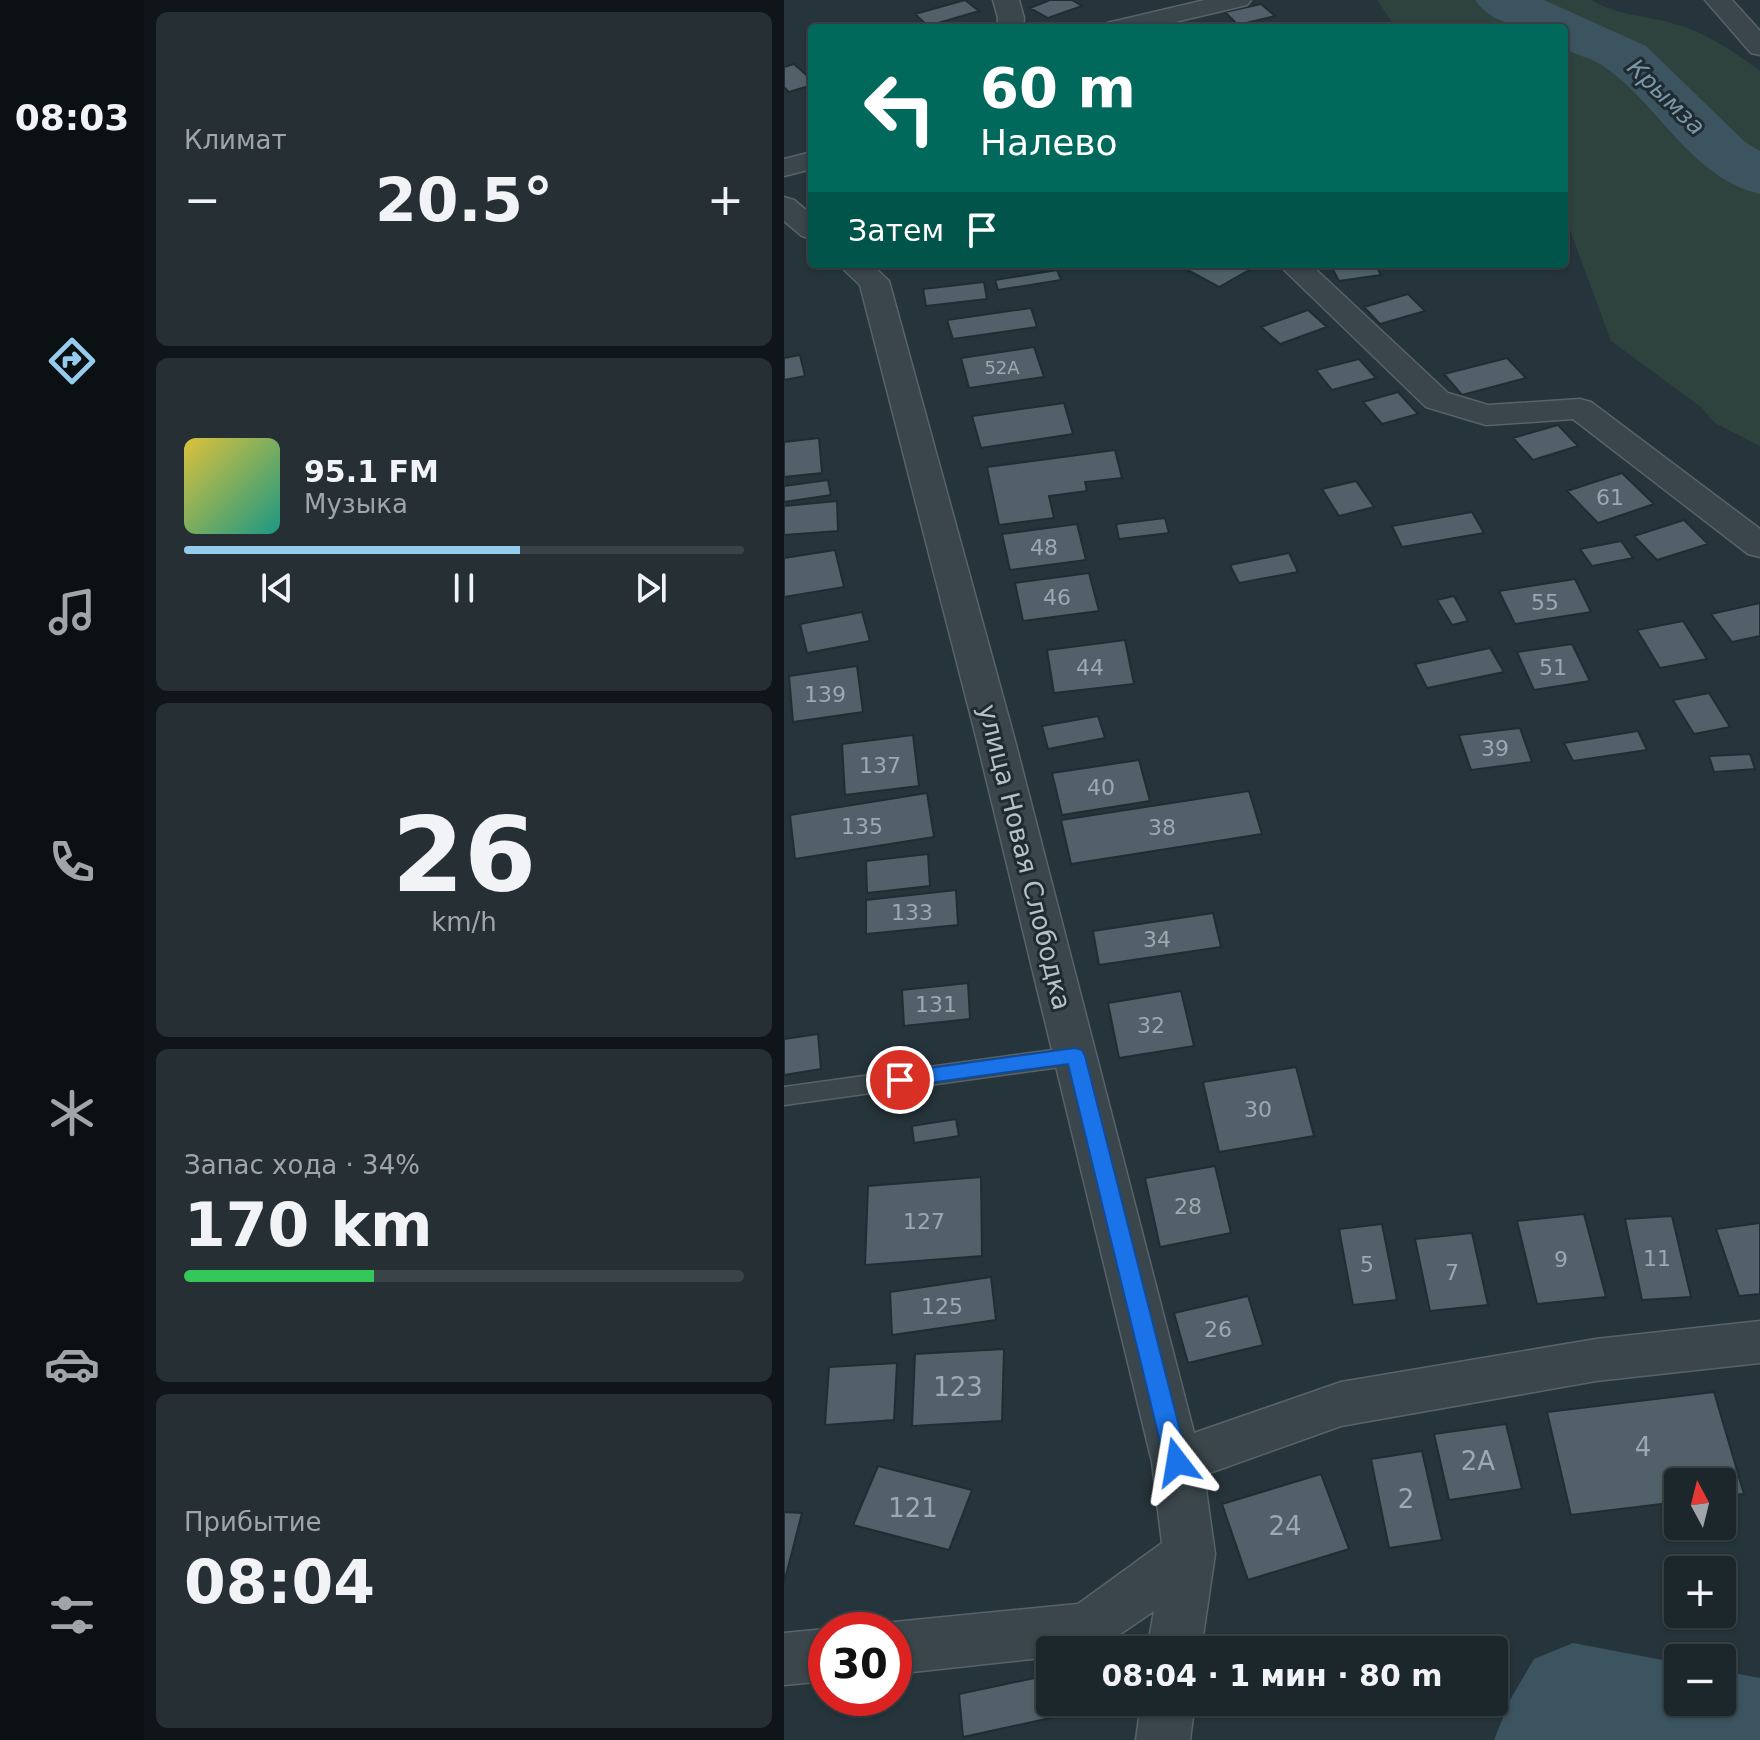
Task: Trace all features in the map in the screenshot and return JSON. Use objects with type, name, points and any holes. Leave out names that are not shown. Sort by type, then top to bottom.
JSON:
[{"type":"street","points":[[1133,24],[1238,0]]},
{"type":"street","points":[[1008,1],[1010,24]]},
{"type":"street","points":[[1718,1],[1760,47]]},
{"type":"street","points":[[784,206],[808,227]]},
{"type":"street","name":"улица Новая Слободка","points":[[858,268],[874,281],[995,737],[1177,1462],[1189,1554],[1176,1636]]},
{"type":"street","points":[[1297,268],[1437,400],[1486,415],[1580,409],[1760,546]]},
{"type":"street","points":[[1177,1462],[1341,1404],[1596,1360],[1760,1342]]},
{"type":"street","points":[[912,1646],[1088,1628],[1189,1554]]},
{"type":"street","points":[[784,1659],[808,1657]]},
{"type":"street","points":[[1163,1740],[1166,1716]]},
{"type":"lane","points":[[784,1096],[1075,1056]]},
{"type":"green space","points":[[1377,0],[1592,0],[1620,12],[1661,20],[1707,36],[1760,71],[1760,446],[1715,423],[1701,407],[1611,341],[1568,225],[1568,24],[1393,24]]},
{"type":"building","points":[[965,0],[979,11],[935,24],[926,24],[915,14]]},
{"type":"building","points":[[1050,0],[1072,0],[1082,6],[1048,18],[1030,8]]},
{"type":"building","points":[[1261,4],[1275,16],[1237,24],[1225,12]]},
{"type":"building","points":[[794,64],[808,76],[808,86],[789,92],[784,87],[784,67]]},
{"type":"building","points":[[1184,268],[1253,268],[1219,287]]},
{"type":"building","points":[[1332,268],[1377,268],[1381,275],[1339,281]]},
{"type":"building","points":[[1057,270],[1061,280],[998,290],[995,280]]},
{"type":"building","points":[[984,282],[987,299],[926,306],[923,289]]},
{"type":"building","points":[[1408,294],[1425,311],[1380,324],[1364,307]]},
{"type":"building","points":[[1031,308],[1037,327],[953,339],[947,320]]},
{"type":"building","points":[[1308,310],[1327,327],[1280,344],[1261,327]]},
{"type":"building","points":[[1034,347],[1044,377],[969,388],[961,358]]},
{"type":"building","points":[[800,355],[805,376],[784,380],[784,358]]},
{"type":"building","points":[[1507,358],[1526,378],[1462,395],[1444,374]]},
{"type":"building","points":[[1359,359],[1376,378],[1332,390],[1316,370]]},
{"type":"building","points":[[1398,392],[1418,414],[1382,424],[1363,402]]},
{"type":"building","points":[[1064,403],[1073,434],[981,448],[972,416]]},
{"type":"building","points":[[1558,425],[1578,446],[1533,460],[1513,438]]},
{"type":"building","points":[[819,438],[822,473],[784,477],[784,442]]},
{"type":"building","points":[[1115,450],[1122,478],[1085,482],[1087,491],[1049,496],[1054,518],[999,525],[987,467]]},
{"type":"building","points":[[1622,473],[1654,504],[1598,523],[1567,491]]},
{"type":"building","points":[[828,480],[831,495],[784,502],[784,486]]},
{"type":"building","points":[[1356,481],[1374,507],[1339,516],[1322,489]]},
{"type":"building","points":[[837,501],[838,531],[784,535],[784,506]]},
{"type":"building","points":[[1472,512],[1484,533],[1402,547],[1392,526]]},
{"type":"building","points":[[1165,518],[1169,533],[1119,539],[1116,524]]},
{"type":"building","points":[[1684,520],[1708,544],[1657,560],[1634,536]]},
{"type":"building","points":[[1077,524],[1086,560],[1010,570],[1002,534]]},
{"type":"building","points":[[1621,541],[1633,558],[1592,566],[1580,549]]},
{"type":"building","points":[[835,550],[844,587],[784,597],[784,558]]},
{"type":"building","points":[[1289,553],[1298,572],[1239,583],[1230,565]]},
{"type":"building","points":[[1089,573],[1099,611],[1023,621],[1015,583]]},
{"type":"building","points":[[1575,579],[1591,612],[1515,624],[1499,591]]},
{"type":"building","points":[[1454,596],[1468,621],[1452,625],[1437,600]]},
{"type":"building","points":[[1760,603],[1760,636],[1732,642],[1711,614]]},
{"type":"building","points":[[862,612],[870,641],[807,653],[800,624]]},
{"type":"building","points":[[1683,621],[1707,659],[1660,668],[1637,630]]},
{"type":"building","points":[[1125,640],[1134,684],[1054,693],[1047,650]]},
{"type":"building","points":[[1572,644],[1590,681],[1534,690],[1517,652]]},
{"type":"building","points":[[1490,648],[1504,672],[1427,688],[1415,664]]},
{"type":"building","points":[[857,666],[863,712],[793,722],[789,676]]},
{"type":"building","points":[[1709,693],[1730,727],[1694,734],[1673,700]]},
{"type":"building","points":[[1098,716],[1105,738],[1048,749],[1042,726]]},
{"type":"building","points":[[1520,728],[1532,762],[1471,770],[1459,735]]},
{"type":"building","points":[[1638,731],[1647,750],[1573,761],[1564,743]]},
{"type":"building","points":[[913,735],[919,786],[845,795],[842,744]]},
{"type":"building","points":[[1750,754],[1755,769],[1714,772],[1709,756]]},
{"type":"building","points":[[1139,760],[1150,801],[1062,815],[1052,773]]},
{"type":"building","points":[[1249,791],[1262,834],[1071,864],[1061,820]]},
{"type":"building","points":[[927,793],[934,837],[795,859],[790,815]]},
{"type":"building","points":[[928,854],[930,886],[867,893],[866,861]]},
{"type":"building","points":[[956,890],[958,925],[866,934],[866,900]]},
{"type":"building","points":[[1213,913],[1221,947],[1099,965],[1093,931]]},
{"type":"building","points":[[968,983],[970,1019],[904,1026],[902,990]]},
{"type":"building","points":[[1181,991],[1194,1046],[1119,1058],[1108,1003]]},
{"type":"building","points":[[818,1034],[821,1069],[784,1075],[784,1039]]},
{"type":"building","points":[[1296,1067],[1314,1136],[1219,1152],[1203,1082]]},
{"type":"building","points":[[956,1119],[959,1136],[914,1143],[912,1126]]},
{"type":"building","points":[[1215,1166],[1231,1233],[1160,1247],[1145,1178]]},
{"type":"building","points":[[981,1177],[982,1256],[865,1265],[868,1186]]},
{"type":"building","points":[[1584,1214],[1606,1297],[1537,1304],[1517,1221]]},
{"type":"building","points":[[1672,1216],[1691,1297],[1642,1300],[1625,1219]]},
{"type":"building","points":[[1760,1223],[1760,1294],[1739,1296],[1716,1229]]},
{"type":"building","points":[[1382,1224],[1397,1300],[1353,1305],[1339,1229]]},
{"type":"building","points":[[1472,1233],[1488,1305],[1430,1311],[1415,1239]]},
{"type":"building","points":[[991,1277],[996,1320],[892,1335],[890,1292]]},
{"type":"building","points":[[1248,1296],[1263,1345],[1188,1363],[1174,1313]]},
{"type":"building","points":[[1004,1349],[1002,1421],[912,1426],[915,1354]]},
{"type":"building","points":[[897,1363],[894,1420],[825,1425],[829,1367]]},
{"type":"building","points":[[1714,1392],[1744,1494],[1736,1495],[1736,1468],[1664,1468],[1664,1504],[1571,1515],[1547,1412]]},
{"type":"building","points":[[1506,1424],[1522,1489],[1449,1500],[1434,1434]]},
{"type":"building","points":[[1422,1451],[1442,1540],[1389,1548],[1371,1459]]},
{"type":"building","points":[[878,1466],[972,1490],[949,1550],[853,1525]]},
{"type":"building","points":[[1321,1474],[1349,1549],[1248,1580],[1222,1504]]},
{"type":"building","points":[[784,1512],[802,1513],[784,1583]]},
{"type":"building","points":[[1036,1678],[1036,1716],[1055,1717],[963,1737],[959,1694]]},
{"type":"waterway","name":"Крымза","points":[[1501,0],[1554,24]]},
{"type":"waterway","name":"Крымза","points":[[1568,31],[1627,57],[1725,154],[1760,177]]},
{"type":"waterway","name":"Крымза","points":[[1550,1740],[1573,1698],[1760,1734]]},
{"type":"route","points":[[900,1080],[1075,1056],[1177,1462]]}]
